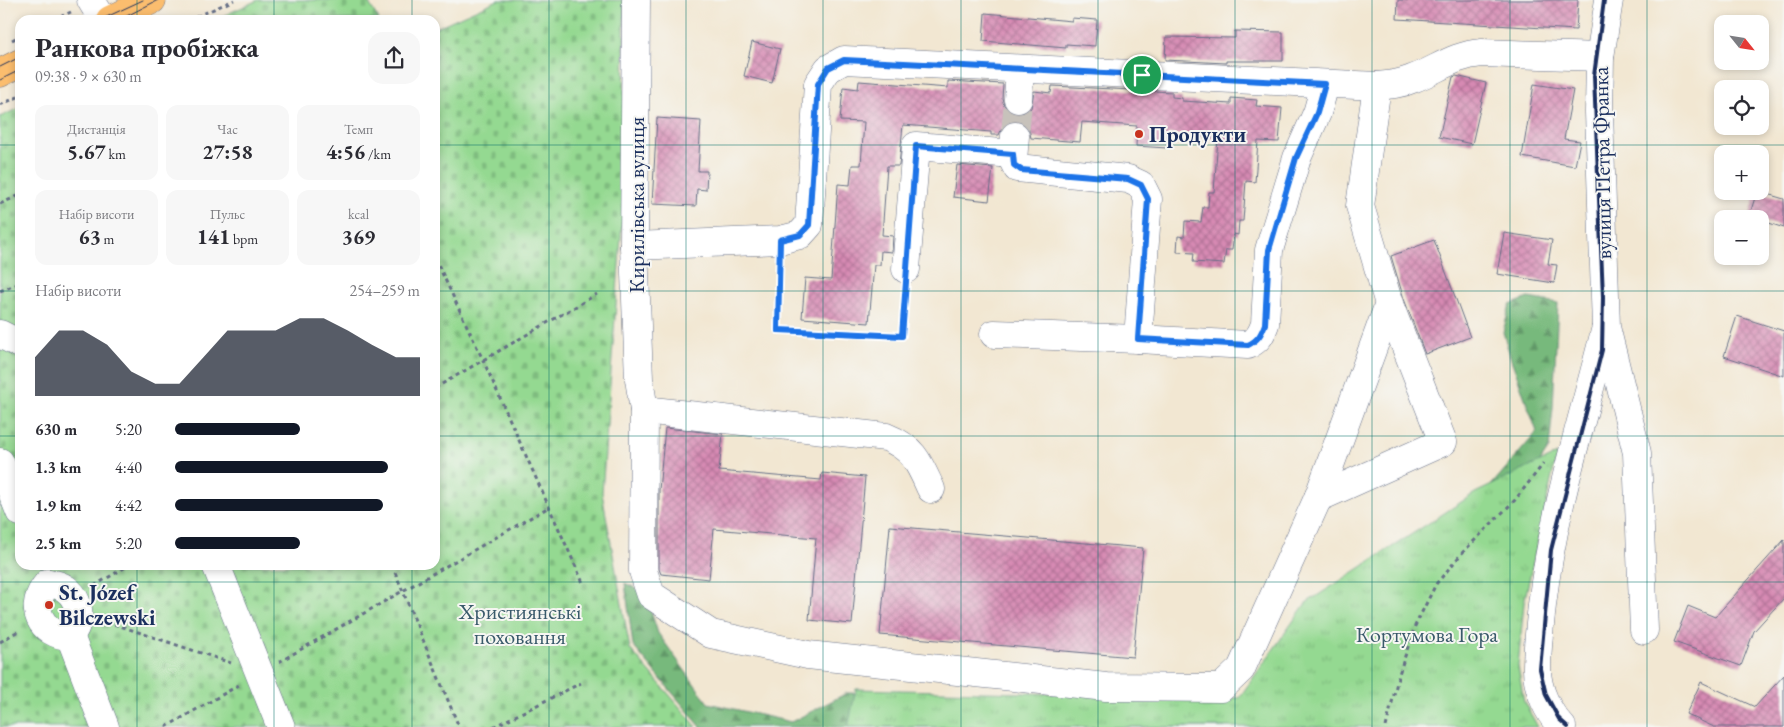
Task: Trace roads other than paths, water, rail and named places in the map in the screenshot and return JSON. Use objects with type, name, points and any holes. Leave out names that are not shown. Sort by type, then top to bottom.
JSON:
[{"type":"main road","points":[[120,15],[152,0]]},
{"type":"main road","points":[[0,73],[15,66]]},
{"type":"street","points":[[91,0],[100,15]]},
{"type":"street","name":"Кирилівська вулиця","points":[[636,0],[634,246],[639,379],[644,410],[643,571],[651,595],[711,634],[808,656],[1106,687],[1221,688],[1241,669],[1318,498],[1389,304]]},
{"type":"street","name":"вулиця Петра Франка","points":[[1606,327],[1599,112],[1600,57],[1609,0]]},
{"type":"street","points":[[634,246],[780,240],[800,235],[809,225],[818,84],[828,68],[844,60],[1377,86],[1414,79],[1467,54],[1600,57]]},
{"type":"street","points":[[1018,99],[1020,68]]},
{"type":"street","points":[[994,334],[1248,345],[1255,342],[1261,335],[1265,324],[1269,250],[1296,158],[1317,113],[1325,84]]},
{"type":"street","points":[[1318,498],[1443,442],[1389,304],[1360,206],[1377,86]]},
{"type":"street","points":[[906,269],[916,146],[1014,145],[1014,165],[1021,170],[1128,179],[1141,185],[1148,199],[1138,339]]},
{"type":"street","points":[[1606,327],[1637,453],[1644,630]]},
{"type":"street","points":[[1562,727],[1554,719],[1542,694],[1537,670],[1540,621],[1555,522],[1606,327]]},
{"type":"street","points":[[0,334],[15,342]]},
{"type":"street","points":[[644,410],[886,437],[899,442],[912,454],[932,489]]},
{"type":"street","points":[[0,462],[15,500]]},
{"type":"street","points":[[218,570],[282,727]]},
{"type":"street","points":[[44,574],[54,584],[65,588],[105,727]]},
{"type":"street","points":[[44,574],[44,588],[38,600],[40,618],[43,623],[52,632],[58,634],[74,615]]},
{"type":"tunnel","points":[[1015,136],[1018,99]]},
{"type":"tram line","points":[[111,15],[143,0]]},
{"type":"tram line","points":[[129,15],[158,0]]},
{"type":"tram line","points":[[0,67],[15,60]]},
{"type":"tram line","points":[[0,80],[15,72]]},
{"type":"railway","points":[[1568,727],[1559,719],[1546,695],[1540,669],[1551,550],[1602,350],[1603,297],[1594,76],[1604,0]]},
{"type":"place","name":"Продукти","points":[[1139,134]]},
{"type":"place","name":"St. Józef Bilczewski","points":[[49,605]]},
{"type":"park label","name":"Християнські поховання","points":[[520,624]]},
{"type":"park label","name":"Кортумова Гора","points":[[1427,634]]}]
